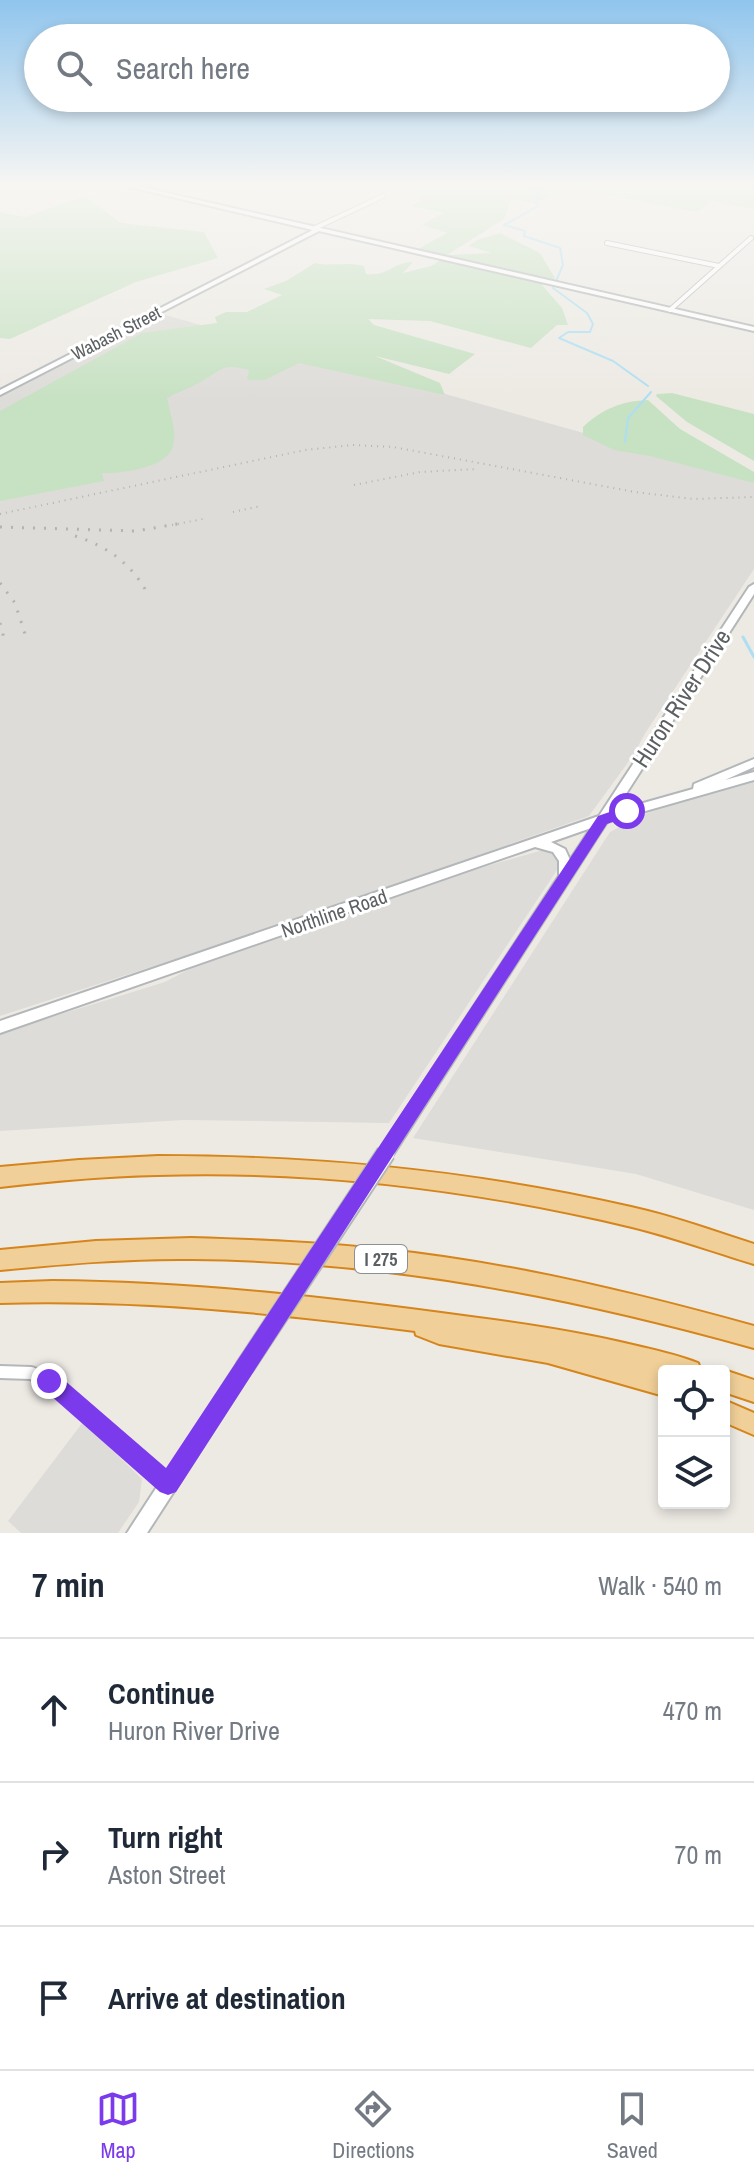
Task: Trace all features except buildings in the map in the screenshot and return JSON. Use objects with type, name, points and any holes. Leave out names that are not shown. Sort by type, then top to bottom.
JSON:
[{"type":"highway","points":[[0,1177],[143,1167],[309,1170],[479,1186],[636,1218],[754,1254]]},
{"type":"highway","points":[[720,1244],[754,1244]]},
{"type":"highway","name":"I 275","points":[[0,1260],[132,1249],[225,1248],[410,1261],[583,1291],[754,1337]]},
{"type":"highway","points":[[0,1293],[90,1291],[153,1295],[406,1319],[516,1333],[663,1365]]},
{"type":"highway","points":[[406,1319],[439,1333],[548,1352],[658,1383]]},
{"type":"highway","points":[[730,1383],[754,1391]]},
{"type":"highway","points":[[730,1414],[754,1424]]},
{"type":"street","name":"Wabash Street","points":[[0,393],[262,257]]},
{"type":"street","points":[[436,257],[754,329]]},
{"type":"street","points":[[673,257],[719,266]]},
{"type":"street","points":[[670,310],[730,257]]},
{"type":"street","name":"Huron River Drive","points":[[136,1533],[754,587]]},
{"type":"street","name":"Northline Road","points":[[669,801],[754,763]]},
{"type":"street","name":"Northline Road","points":[[0,1027],[602,820],[754,776]]},
{"type":"street","points":[[533,844],[548,845],[562,852],[566,859],[565,879]]},
{"type":"street","points":[[0,1372],[31,1373],[49,1381],[168,1484]]},
{"type":"shaded area","points":[[158,313],[754,481],[754,569],[632,757],[589,816],[283,924],[0,1016],[0,396]]},
{"type":"shaded area","points":[[754,777],[754,1210],[636,1174],[413,1138],[610,832],[642,815]]},
{"type":"shaded area","points":[[543,850],[552,851],[559,857],[557,870],[389,1123],[184,1120],[0,1131],[0,1033],[165,982],[195,966],[476,869]]},
{"type":"shaded area","points":[[83,1422],[142,1479],[139,1502],[118,1533],[21,1533],[8,1521]]},
{"type":"green space","points":[[0,257],[218,258],[136,282],[10,339],[0,338]]},
{"type":"green space","points":[[439,257],[542,257],[555,278],[542,285],[562,308],[568,325],[557,325],[531,348],[430,321],[368,319],[374,325],[475,354],[449,374],[375,356],[440,383],[445,395],[299,363],[265,380],[247,380],[249,370],[224,368],[167,398],[174,443],[167,456],[160,461],[130,471],[102,473],[104,481],[0,501],[0,411],[142,333],[217,323],[215,317],[226,312],[247,312],[282,295],[264,289],[286,281],[315,263],[364,266],[366,274],[374,274],[413,262],[403,273],[431,266],[444,258]]},
{"type":"green space","points":[[672,393],[754,414],[754,461],[687,422],[656,396]]},
{"type":"green space","points":[[648,400],[680,429],[754,472],[754,483],[650,456],[614,450],[583,435],[583,427],[605,411],[621,404]]},
{"type":"waterway","points":[[562,257],[563,265],[553,288],[587,313],[593,324],[590,332],[568,332],[559,338],[613,361],[648,386]]},
{"type":"waterway","points":[[625,442],[628,418],[651,392]]},
{"type":"waterway","points":[[743,637],[754,657]]},
{"type":"railway","points":[[0,514],[305,450],[353,445],[393,447],[635,492],[693,499],[754,497]]},
{"type":"railway","points":[[354,485],[420,472],[477,469]]},
{"type":"railway","points":[[233,512],[261,506]]},
{"type":"railway","points":[[177,524],[203,519]]},
{"type":"railway","points":[[177,524],[183,523]]},
{"type":"railway","points":[[0,527],[136,531],[177,524]]},
{"type":"railway","points":[[172,525],[177,524]]},
{"type":"railway","points":[[75,536],[118,558],[135,575],[149,596]]},
{"type":"railway","points":[[0,583],[15,603],[26,637]]},
{"type":"railway","points":[[0,623],[5,642]]},
{"type":"route","points":[[49,1381],[168,1484],[602,820],[627,811]]}]
